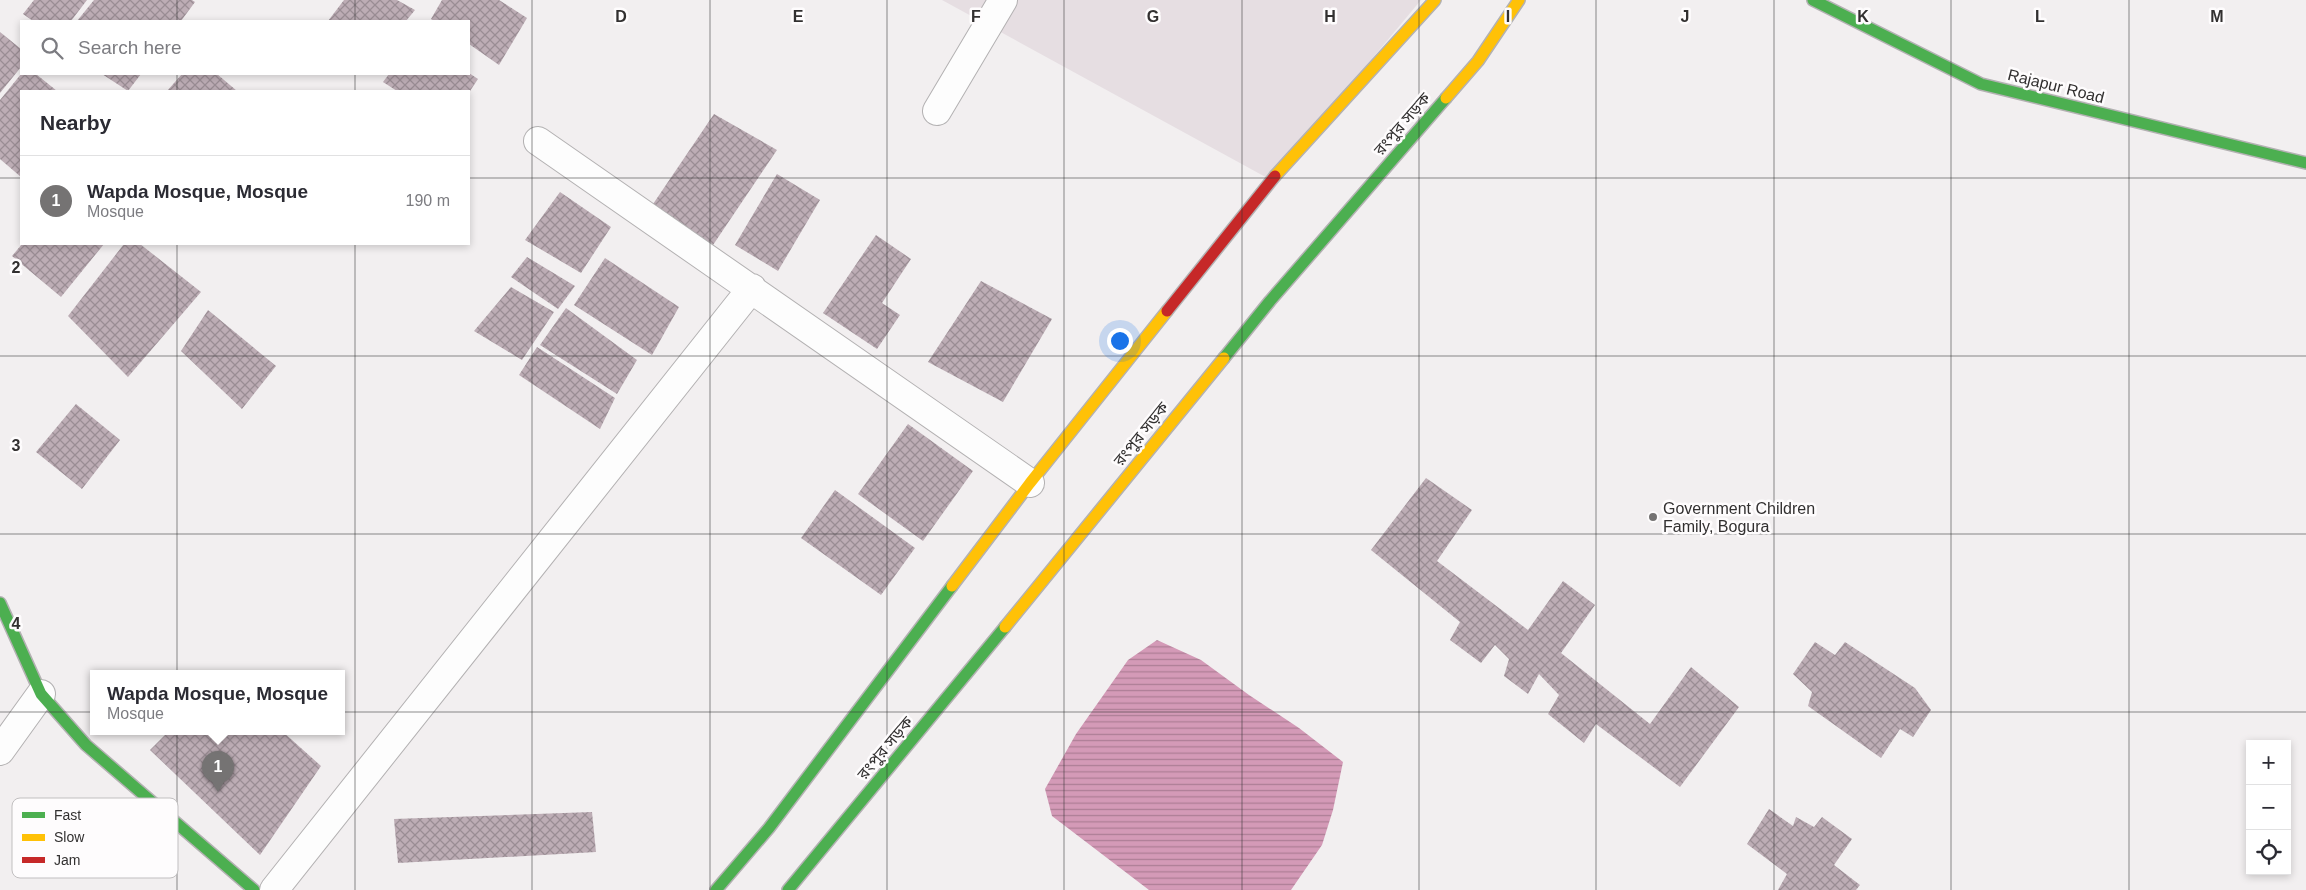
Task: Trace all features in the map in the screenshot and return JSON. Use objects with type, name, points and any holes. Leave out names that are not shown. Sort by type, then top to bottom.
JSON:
[{"type":"main road","points":[[716,890],[769,828],[1030,483],[1271,180],[1435,0]]},
{"type":"main road","name":"রংপুর সড়ক","points":[[788,890],[1023,606],[1270,301],[1478,61],[1519,0]]},
{"type":"main road","name":"Rajapur Road","points":[[1813,0],[1981,84],[2306,163]]},
{"type":"main road","points":[[0,603],[41,694],[86,745],[147,798]]},
{"type":"main road","points":[[178,824],[254,890]]},
{"type":"street","points":[[937,111],[1004,0]]},
{"type":"street","points":[[538,141],[1030,483]]},
{"type":"street","points":[[274,890],[752,288]]},
{"type":"street","points":[[0,751],[41,694]]},
{"type":"shaded area","points":[[942,0],[1421,0],[1271,180]]},
{"type":"shaded area","points":[[1157,640],[1201,660],[1299,728],[1343,762],[1333,810],[1322,845],[1291,890],[1149,890],[1052,816],[1045,789],[1076,734],[1128,660]]},
{"type":"building","points":[[34,0],[87,0],[72,20],[32,20],[23,14]]},
{"type":"building","points":[[94,0],[192,0],[195,2],[182,20],[78,20]]},
{"type":"building","points":[[344,0],[397,0],[415,10],[407,20],[329,20]]},
{"type":"building","points":[[442,0],[499,0],[527,18],[499,65],[470,45],[470,20],[431,19]]},
{"type":"building","points":[[0,32],[20,48],[20,68],[0,93]]},
{"type":"building","points":[[470,74],[478,79],[470,91],[395,90],[383,82],[388,75]]},
{"type":"building","points":[[20,75],[37,75],[56,90],[20,90],[20,176],[0,159],[0,100]]},
{"type":"building","points":[[104,75],[140,75],[129,90]]},
{"type":"building","points":[[181,75],[218,75],[236,90],[168,90]]},
{"type":"building","points":[[714,114],[777,150],[711,248],[651,207]]},
{"type":"building","points":[[777,174],[820,200],[778,271],[735,245]]},
{"type":"building","points":[[560,192],[611,227],[581,273],[525,240]]},
{"type":"building","points":[[876,235],[911,259],[882,303],[900,315],[877,349],[823,313]]},
{"type":"building","points":[[21,245],[103,245],[61,297],[12,256]]},
{"type":"building","points":[[123,245],[141,245],[201,292],[128,377],[68,316]]},
{"type":"building","points":[[527,257],[575,286],[558,309],[511,277]]},
{"type":"building","points":[[605,258],[679,307],[652,355],[574,305]]},
{"type":"building","points":[[981,281],[1052,319],[1003,402],[928,362]]},
{"type":"building","points":[[511,287],[554,312],[522,360],[474,331]]},
{"type":"building","points":[[566,308],[637,360],[617,394],[540,345]]},
{"type":"building","points":[[208,310],[276,366],[242,409],[181,351]]},
{"type":"building","points":[[537,347],[615,398],[600,429],[519,375]]},
{"type":"building","points":[[76,404],[120,440],[82,489],[36,452]]},
{"type":"building","points":[[908,424],[973,471],[923,541],[858,494]]},
{"type":"building","points":[[1426,478],[1472,510],[1437,561],[1528,630],[1563,581],[1595,605],[1561,653],[1650,724],[1691,667],[1739,707],[1680,787],[1596,724],[1584,743],[1548,714],[1559,695],[1539,674],[1528,694],[1504,676],[1509,659],[1495,645],[1481,663],[1450,640],[1460,622],[1371,550]]},
{"type":"building","points":[[835,490],[915,548],[881,595],[801,538]]},
{"type":"building","points":[[1815,642],[1835,655],[1845,642],[1915,688],[1931,710],[1913,737],[1900,729],[1881,758],[1808,706],[1812,692],[1793,674]]},
{"type":"building","points":[[165,735],[286,735],[321,766],[260,855],[150,750]]},
{"type":"building","points":[[1769,809],[1793,826],[1796,817],[1814,827],[1822,817],[1852,839],[1834,865],[1860,885],[1856,890],[1778,890],[1787,874],[1747,844]]},
{"type":"building","points":[[592,812],[596,852],[398,863],[394,819]]},
{"type":"traffic: fast","points":[[1813,0],[1981,84],[2306,163]]},
{"type":"traffic: fast","points":[[1224,358],[1270,301],[1446,98]]},
{"type":"traffic: fast","points":[[716,890],[769,828],[952,586]]},
{"type":"traffic: fast","points":[[0,603],[41,694],[86,745],[147,798]]},
{"type":"traffic: fast","points":[[788,890],[1005,627]]},
{"type":"traffic: fast","points":[[178,824],[254,890]]},
{"type":"traffic: slow","points":[[1275,176],[1435,0]]},
{"type":"traffic: slow","points":[[1446,98],[1478,61],[1519,0]]},
{"type":"traffic: slow","points":[[952,586],[1030,483],[1167,311]]},
{"type":"traffic: slow","points":[[1005,627],[1224,358]]},
{"type":"traffic: jam","points":[[1167,311],[1275,176]]},
{"type":"place","name":"Government Children Family, Bogura","points":[[1653,517]]},
{"type":"place","name":"Wapda Mosque, Mosque","points":[[218,792]]}]
